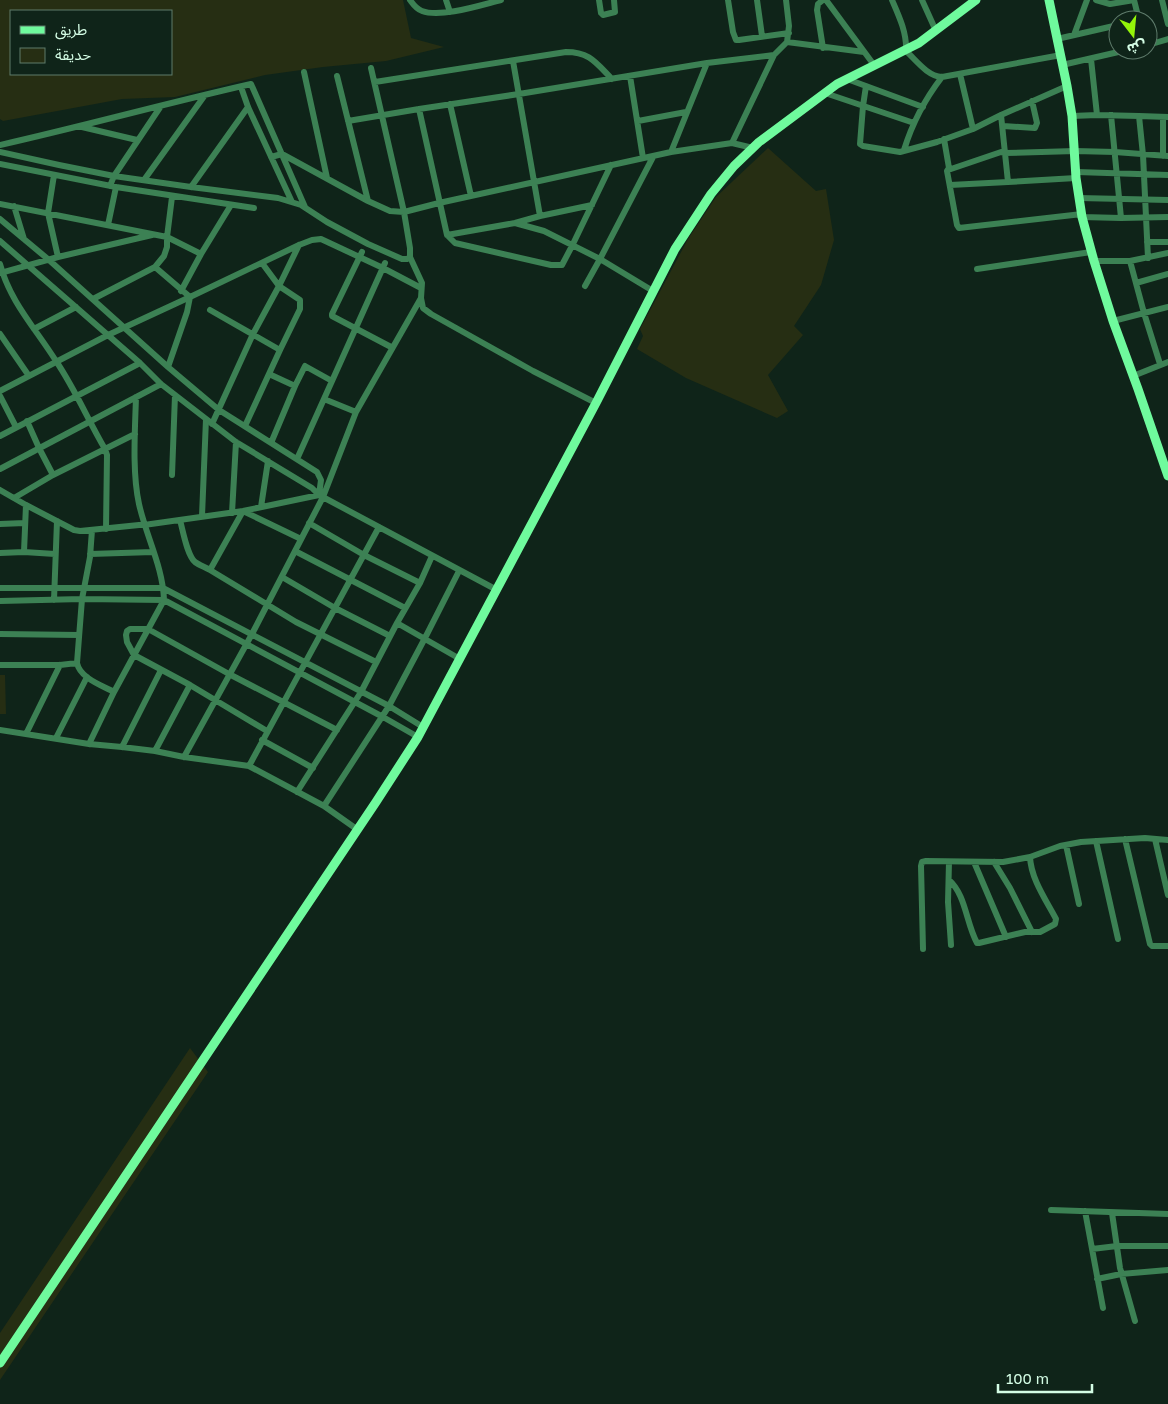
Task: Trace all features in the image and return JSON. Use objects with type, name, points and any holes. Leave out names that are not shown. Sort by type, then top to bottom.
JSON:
[{"type":"main road","points":[[0,1363],[358,830],[418,737],[596,403],[653,291],[710,194],[734,166],[766,136],[824,93],[846,79],[906,51],[936,31],[976,0]]},
{"type":"main road","points":[[1049,0],[1067,86],[1072,116],[1079,198],[1092,256],[1168,476]]},
{"type":"street","points":[[410,0],[420,11],[430,12],[450,12],[501,0]]},
{"type":"street","points":[[446,0],[450,12]]},
{"type":"street","points":[[599,0],[601,13],[603,14],[615,12],[614,0]]},
{"type":"street","points":[[728,0],[736,40],[789,33]]},
{"type":"street","points":[[757,0],[762,36]]},
{"type":"street","points":[[732,143],[774,55],[787,42],[789,33],[786,0]]},
{"type":"street","points":[[823,48],[817,10],[818,4],[824,0],[874,65]]},
{"type":"street","points":[[892,0],[907,41],[906,51],[936,77],[1061,55]]},
{"type":"street","points":[[922,0],[936,31]]},
{"type":"street","points":[[1074,35],[1087,0]]},
{"type":"street","points":[[1096,0],[1110,4],[1134,0]]},
{"type":"street","points":[[1162,0],[1168,24]]},
{"type":"street","points":[[1057,39],[1108,27]]},
{"type":"street","points":[[787,42],[864,52]]},
{"type":"street","points":[[375,82],[566,52],[581,53],[593,59],[612,78]]},
{"type":"street","points":[[348,121],[707,63],[774,55]]},
{"type":"street","points":[[1062,65],[1108,55]]},
{"type":"street","points":[[1091,59],[1097,115]]},
{"type":"street","points":[[513,61],[540,216]]},
{"type":"street","points":[[671,152],[707,63]]},
{"type":"street","points":[[184,757],[282,577],[309,524],[356,412],[420,298],[422,283],[410,257],[404,212],[371,68]]},
{"type":"street","points":[[304,72],[327,178]]},
{"type":"street","points":[[960,74],[973,129]]},
{"type":"street","points":[[337,76],[368,201]]},
{"type":"street","points":[[630,76],[644,158]]},
{"type":"street","points":[[904,150],[914,123],[942,77]]},
{"type":"street","points":[[846,79],[922,108]]},
{"type":"street","points":[[1,149],[251,84],[305,207]]},
{"type":"street","points":[[866,86],[860,142],[862,146],[893,152],[922,147],[973,129],[1001,114],[1067,86]]},
{"type":"street","points":[[241,87],[248,107],[292,202]]},
{"type":"street","points":[[824,93],[914,123]]},
{"type":"street","points":[[144,180],[205,95]]},
{"type":"street","points":[[1003,126],[1035,128],[1037,123],[1032,101]]},
{"type":"street","points":[[450,104],[471,196]]},
{"type":"street","points":[[108,225],[114,176],[161,106]]},
{"type":"street","points":[[191,187],[248,107]]},
{"type":"street","points":[[419,109],[447,236],[455,243],[558,266],[562,265],[611,165]]},
{"type":"street","points":[[638,121],[686,112]]},
{"type":"street","points":[[1001,114],[1008,182]]},
{"type":"street","points":[[1111,115],[1121,218]]},
{"type":"street","points":[[948,168],[951,169],[1001,152],[1075,151],[1166,156],[1166,117],[1072,116]]},
{"type":"street","points":[[1139,116],[1148,258]]},
{"type":"street","points":[[80,127],[137,140]]},
{"type":"street","points":[[944,139],[947,171],[959,228],[1082,215],[1121,218],[1168,217]]},
{"type":"street","points":[[271,157],[282,154],[368,201],[390,211],[404,212],[671,152],[732,143],[753,148]]},
{"type":"street","points":[[1,149],[60,166],[114,176],[278,198],[305,207],[327,222],[368,244],[402,259],[410,257]]},
{"type":"street","points":[[584,286],[653,157]]},
{"type":"street","points":[[0,164],[113,187],[254,208]]},
{"type":"street","points":[[54,175],[48,213],[58,258]]},
{"type":"street","points":[[950,185],[1008,182],[1077,175],[1168,176]]},
{"type":"street","points":[[93,299],[155,267],[167,247],[172,197]]},
{"type":"street","points":[[1079,198],[1168,200]]},
{"type":"street","points":[[0,204],[155,234],[167,237],[201,254]]},
{"type":"street","points":[[181,291],[231,205]]},
{"type":"street","points":[[447,236],[515,223],[592,205]]},
{"type":"street","points":[[14,206],[24,239]]},
{"type":"street","points":[[0,219],[219,410],[319,474],[321,496]]},
{"type":"street","points":[[515,223],[544,231],[600,259],[653,291]]},
{"type":"street","points":[[1,272],[155,234]]},
{"type":"street","points":[[0,391],[108,335],[315,239],[321,239],[360,254],[384,265],[422,288]]},
{"type":"street","points":[[0,241],[140,363],[161,384],[236,442],[312,488],[321,496],[458,571],[497,590]]},
{"type":"street","points":[[1147,242],[1168,242]]},
{"type":"street","points":[[212,424],[252,334],[299,245]]},
{"type":"street","points":[[977,269],[1092,256],[1130,261],[1168,253]]},
{"type":"street","points":[[360,254],[332,314],[334,318],[391,347]]},
{"type":"street","points":[[1130,261],[1160,364]]},
{"type":"street","points":[[245,426],[300,309],[300,300],[279,286],[262,262]]},
{"type":"street","points":[[0,264],[1,272],[12,297],[57,361],[105,449],[107,455],[106,529]]},
{"type":"street","points":[[297,459],[384,265]]},
{"type":"street","points":[[155,267],[190,298]]},
{"type":"street","points":[[1136,283],[1168,274]]},
{"type":"street","points":[[168,367],[190,298]]},
{"type":"street","points":[[420,298],[423,308],[431,314],[533,371],[596,403]]},
{"type":"street","points":[[34,329],[76,307]]},
{"type":"street","points":[[1113,321],[1168,307]]},
{"type":"street","points":[[210,310],[280,350]]},
{"type":"street","points":[[0,334],[29,376]]},
{"type":"street","points":[[1133,376],[1168,362]]},
{"type":"street","points":[[0,436],[140,363]]},
{"type":"street","points":[[271,443],[305,366],[332,381]]},
{"type":"street","points":[[269,374],[295,386]]},
{"type":"street","points":[[0,469],[161,384]]},
{"type":"street","points":[[172,475],[175,395]]},
{"type":"street","points":[[0,396],[16,427]]},
{"type":"street","points":[[89,744],[114,692],[164,600],[163,588],[144,525],[136,488],[136,397]]},
{"type":"street","points":[[324,399],[356,412]]},
{"type":"street","points":[[202,516],[206,419]]},
{"type":"street","points":[[27,421],[53,475]]},
{"type":"street","points":[[14,498],[53,475],[135,434]]},
{"type":"street","points":[[232,513],[236,442]]},
{"type":"street","points":[[261,508],[268,461]]},
{"type":"street","points":[[0,490],[74,530],[80,531],[144,525],[232,513],[321,496]]},
{"type":"street","points":[[24,552],[26,505]]},
{"type":"street","points":[[243,511],[301,539]]},
{"type":"street","points":[[210,570],[243,511]]},
{"type":"street","points":[[54,600],[57,520]]},
{"type":"street","points":[[180,520],[193,560],[197,564],[266,605],[376,662]]},
{"type":"street","points":[[0,524],[25,523]]},
{"type":"street","points":[[309,524],[364,555],[420,583]]},
{"type":"street","points":[[248,766],[300,674],[378,527]]},
{"type":"street","points":[[92,530],[82,599],[77,663],[80,670],[87,677],[114,692]]},
{"type":"street","points":[[295,551],[405,608]]},
{"type":"street","points":[[90,554],[153,552]]},
{"type":"street","points":[[0,553],[55,554]]},
{"type":"street","points":[[297,792],[361,692],[420,583],[432,556]]},
{"type":"street","points":[[324,806],[383,717],[458,571]]},
{"type":"street","points":[[282,577],[335,608],[390,636]]},
{"type":"street","points":[[0,588],[163,588],[389,706],[423,727]]},
{"type":"street","points":[[0,601],[164,600],[418,737]]},
{"type":"street","points":[[397,623],[460,659]]},
{"type":"street","points":[[267,731],[190,684],[134,655],[126,635],[127,630],[148,629],[283,703],[337,730]]},
{"type":"street","points":[[0,634],[79,634]]},
{"type":"street","points":[[0,665],[60,665],[77,663]]},
{"type":"street","points":[[26,734],[60,665]]},
{"type":"street","points":[[122,747],[161,670]]},
{"type":"street","points":[[56,738],[87,677]]},
{"type":"street","points":[[155,751],[190,684]]},
{"type":"street","points":[[0,730],[248,766],[324,806],[358,830]]},
{"type":"street","points":[[262,740],[313,768]]},
{"type":"street","points":[[923,949],[921,890],[922,864],[926,861],[1003,862],[1030,857],[1066,845],[1096,841],[1145,838],[1168,840]]},
{"type":"street","points":[[1155,838],[1168,895]]},
{"type":"street","points":[[1125,839],[1150,944],[1152,946],[1168,946]]},
{"type":"street","points":[[1096,841],[1118,939]]},
{"type":"street","points":[[1066,845],[1079,904]]},
{"type":"street","points":[[949,880],[956,888],[977,943],[1025,932],[1043,931],[1055,924],[1056,921],[1036,879],[1030,857]]},
{"type":"street","points":[[949,862],[948,902],[951,945]]},
{"type":"street","points":[[974,862],[1006,937]]},
{"type":"street","points":[[994,862],[1010,888],[1032,932]]},
{"type":"street","points":[[1052,1210],[1168,1214]]},
{"type":"street","points":[[1085,1211],[1103,1308]]},
{"type":"street","points":[[1112,1212],[1121,1274],[1135,1321]]},
{"type":"street","points":[[1092,1249],[1116,1246],[1168,1246]]},
{"type":"street","points":[[1097,1279],[1121,1274],[1168,1270]]},
{"type":"green space","points":[[0,0],[403,0],[411,38],[444,47],[386,61],[265,75],[175,97],[122,99],[3,121],[0,119]]},
{"type":"green space","points":[[768,148],[816,191],[826,189],[834,240],[821,285],[794,326],[803,335],[768,375],[788,411],[777,418],[686,378],[637,349],[643,336],[640,329],[688,239],[716,197]]},
{"type":"green space","points":[[0,675],[5,675],[6,714],[0,714]]},
{"type":"green space","points":[[190,1048],[208,1072],[0,1380],[0,1333]]}]
